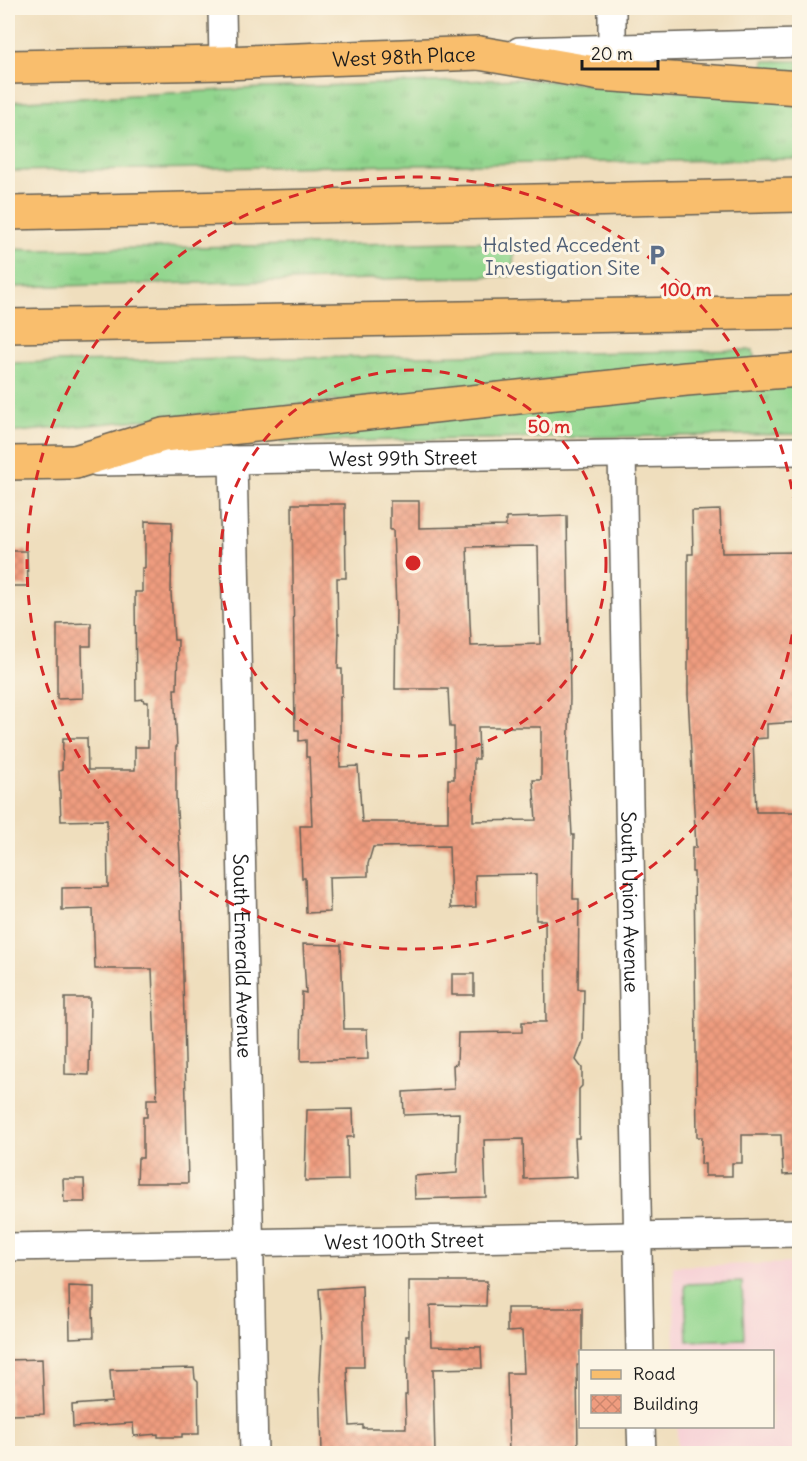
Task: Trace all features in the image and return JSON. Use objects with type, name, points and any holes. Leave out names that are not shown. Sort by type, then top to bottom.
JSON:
[{"type":"main road","name":"West 98th Place","points":[[8,67],[223,63],[479,53]]},
{"type":"main road","points":[[479,53],[600,74],[800,88]]},
{"type":"main road","points":[[8,213],[800,195]]},
{"type":"main road","points":[[8,326],[800,312]]},
{"type":"main road","points":[[75,462],[163,435],[674,381],[800,370]]},
{"type":"main road","name":"West 99th Street","points":[[8,463],[75,462]]},
{"type":"street","points":[[222,8],[223,63]]},
{"type":"street","points":[[612,8],[612,47]]},
{"type":"street","name":"West 98th Place","points":[[479,53],[612,47],[800,44]]},
{"type":"street","name":"West 99th Street","points":[[75,462],[800,451]]},
{"type":"street","name":"South Union Avenue","points":[[622,454],[640,1350]]},
{"type":"street","name":"South Emerald Avenue","points":[[233,460],[254,1454]]},
{"type":"street","name":"West 100th Street","points":[[8,1247],[800,1233]]},
{"type":"street","points":[[641,1428],[642,1454]]},
{"type":"shaded area","points":[[799,1263],[799,1453],[677,1453],[677,1428],[774,1428],[774,1350],[675,1350],[673,1266]]},
{"type":"green space","points":[[764,61],[799,61],[799,72],[764,70]]},
{"type":"green space","points":[[522,79],[799,100],[799,159],[8,171],[8,102],[262,88]]},
{"type":"green space","points":[[514,241],[513,276],[8,287],[8,249]]},
{"type":"green space","points":[[753,350],[754,360],[8,433],[8,363]]},
{"type":"green space","points":[[799,382],[799,434],[281,442],[281,435]]},
{"type":"green space","points":[[742,1282],[744,1339],[687,1341],[685,1284]]},
{"type":"building","points":[[390,501],[419,501],[419,528],[506,526],[506,518],[567,516],[570,698],[568,762],[572,835],[574,835],[573,899],[579,899],[578,989],[584,989],[583,1041],[576,1060],[582,1068],[582,1086],[579,1089],[579,1138],[575,1138],[577,1177],[524,1179],[523,1139],[484,1140],[486,1197],[415,1199],[414,1176],[457,1173],[459,1113],[404,1115],[403,1092],[454,1089],[453,1065],[457,1064],[458,1033],[522,1032],[522,1022],[546,1022],[545,920],[536,920],[536,874],[475,875],[476,907],[451,908],[449,846],[373,847],[368,864],[368,876],[329,877],[330,912],[306,913],[300,826],[312,826],[309,757],[306,757],[306,740],[299,741],[299,730],[295,730],[292,504],[345,504],[346,578],[337,578],[338,669],[342,669],[340,767],[358,766],[362,822],[448,822],[448,779],[454,779],[454,727],[450,727],[448,689],[395,689],[396,608],[393,530],[390,530]],"holes":[[[538,546],[540,644],[471,646],[467,547]],[[478,727],[541,727],[541,780],[533,780],[536,820],[473,821],[474,759],[479,759]]]},
{"type":"building","points":[[720,510],[722,553],[800,552],[800,722],[767,724],[767,738],[753,739],[756,812],[800,812],[800,1174],[783,1175],[781,1135],[742,1135],[742,1163],[732,1163],[732,1176],[705,1176],[705,1164],[701,1164],[702,1137],[697,1137],[694,872],[692,872],[692,848],[696,848],[688,695],[688,554],[693,554],[692,511]]},
{"type":"building","points":[[145,521],[172,522],[171,593],[174,640],[178,640],[177,689],[174,689],[188,1183],[137,1183],[138,1158],[143,1158],[143,1117],[147,1117],[147,1099],[157,1099],[152,969],[95,969],[93,909],[62,910],[62,888],[108,887],[107,820],[61,821],[59,771],[62,770],[63,738],[87,738],[88,770],[135,770],[135,747],[148,747],[148,702],[144,702],[143,699],[136,700],[135,592],[142,592],[142,568],[145,568]]},
{"type":"building","points":[[8,551],[27,551],[28,586],[8,586]]},
{"type":"building","points":[[91,623],[91,646],[82,646],[83,698],[57,699],[57,624]]},
{"type":"building","points":[[303,944],[341,945],[344,1029],[367,1029],[368,1059],[301,1061],[302,992],[306,993]]},
{"type":"building","points":[[452,974],[474,974],[474,995],[452,995]]},
{"type":"building","points":[[65,998],[90,998],[89,1075],[65,1074]]},
{"type":"building","points":[[353,1109],[354,1137],[347,1137],[348,1180],[305,1181],[307,1110]]},
{"type":"building","points":[[63,1179],[84,1179],[85,1202],[64,1202]]},
{"type":"building","points":[[409,1281],[487,1281],[486,1306],[430,1306],[431,1346],[481,1347],[482,1368],[433,1369],[435,1454],[410,1454],[410,1450],[363,1450],[363,1452],[322,1454],[320,1378],[322,1340],[319,1289],[362,1286],[364,1367],[347,1367],[350,1426],[406,1428],[406,1336],[409,1336]]},
{"type":"building","points":[[69,1286],[94,1287],[94,1337],[70,1338]]},
{"type":"building","points":[[507,1308],[582,1308],[582,1350],[579,1350],[579,1365],[577,1365],[578,1454],[509,1454],[507,1373],[524,1373],[522,1331],[507,1332]]},
{"type":"building","points":[[42,1359],[44,1414],[10,1415],[8,1360]]},
{"type":"building","points":[[194,1368],[195,1379],[198,1382],[199,1434],[182,1434],[182,1437],[158,1437],[158,1434],[134,1436],[133,1423],[73,1427],[72,1405],[112,1402],[110,1370]]},
{"type":"place","name":"Halsted Accedent Investigation Site","points":[[657,255]]}]
